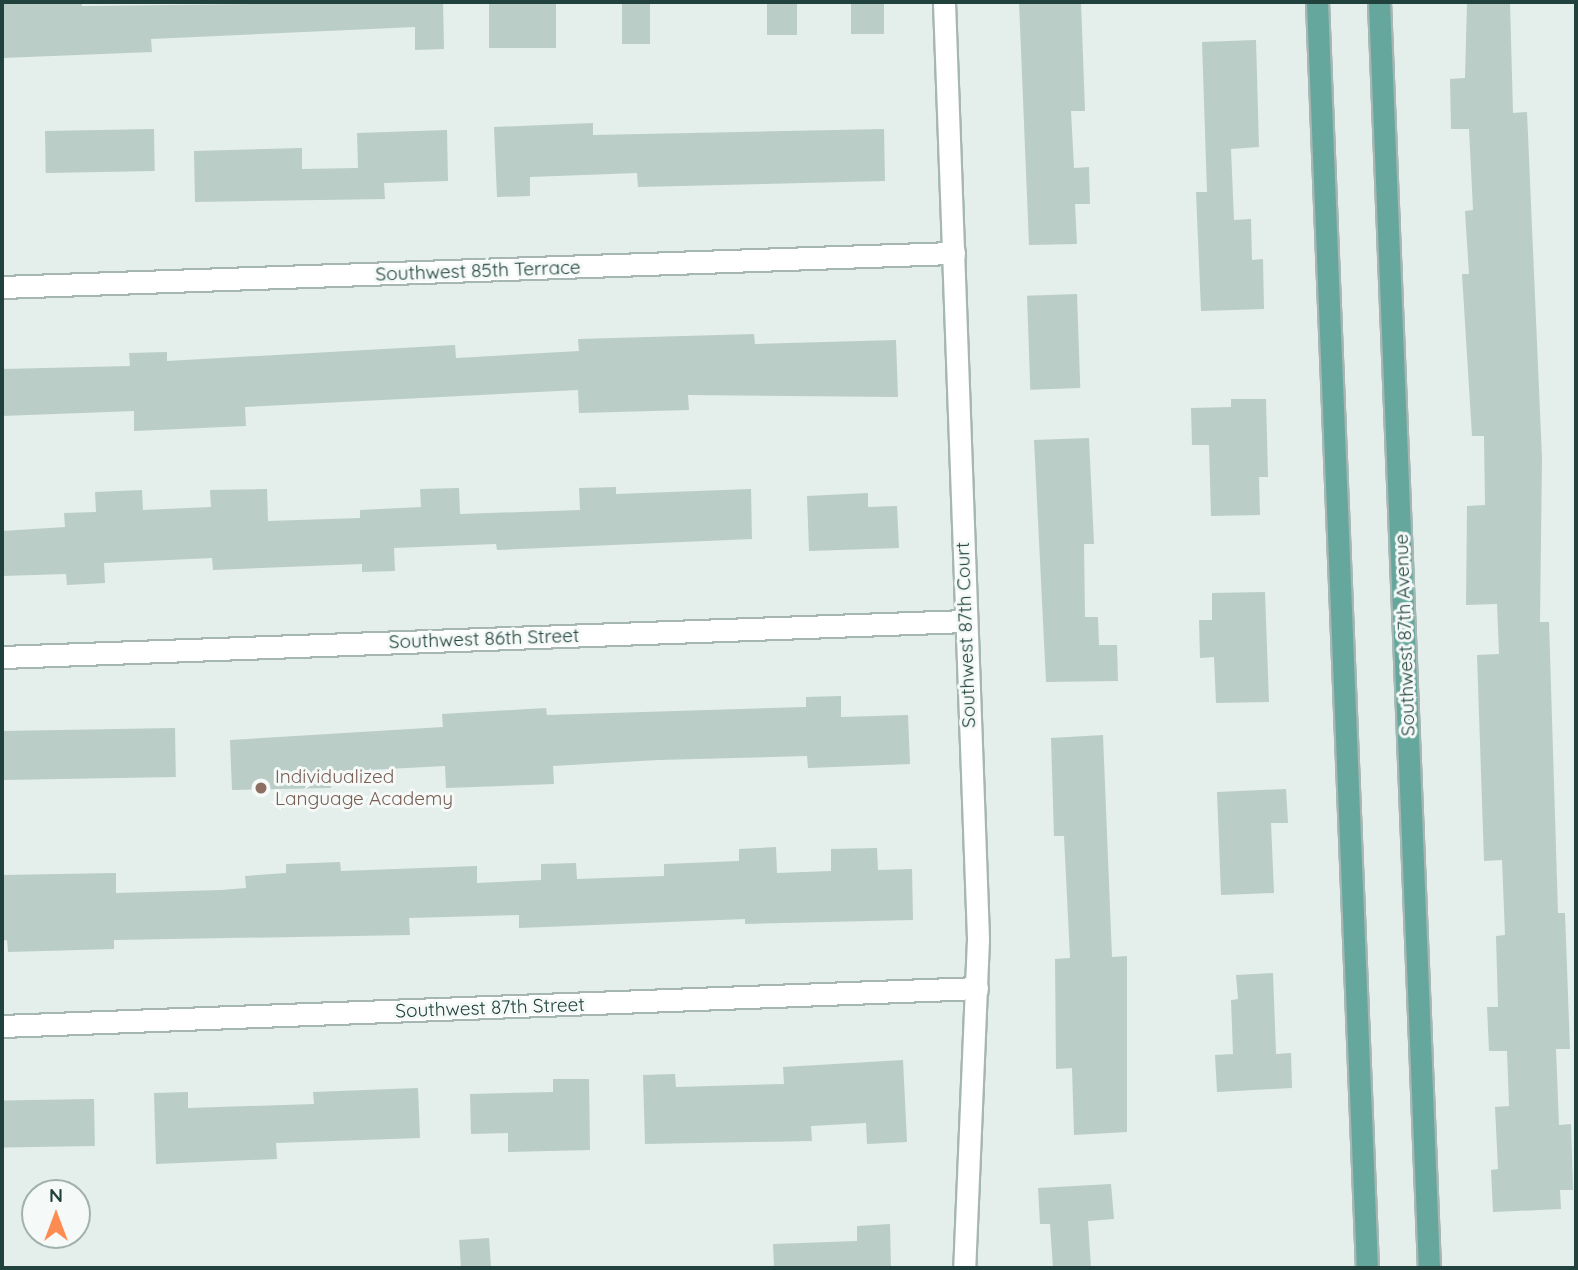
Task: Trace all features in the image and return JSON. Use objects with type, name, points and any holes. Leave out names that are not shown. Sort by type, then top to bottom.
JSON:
[{"type":"main road","points":[[1317,2],[1367,1268]]},
{"type":"main road","name":"Southwest 87th Avenue","points":[[1379,2],[1429,1268]]},
{"type":"street","name":"Southwest 87th Court","points":[[944,2],[978,988],[964,1268]]},
{"type":"street","name":"Southwest 85th Terrace","points":[[2,287],[954,253]]},
{"type":"street","name":"Southwest 86th Street","points":[[2,657],[965,621]]},
{"type":"street","name":"Southwest 87th Street","points":[[2,1026],[978,988]]},
{"type":"building","points":[[2,2],[82,2],[82,6],[443,2],[444,49],[415,50],[415,27],[151,39],[152,52],[2,58]]},
{"type":"building","points":[[489,2],[556,2],[556,48],[489,48]]},
{"type":"building","points":[[622,2],[650,2],[650,44],[622,44]]},
{"type":"building","points":[[767,2],[797,2],[797,35],[767,35]]},
{"type":"building","points":[[851,2],[884,2],[884,34],[851,34]]},
{"type":"building","points":[[1019,2],[1081,2],[1085,111],[1071,111],[1074,168],[1089,167],[1090,204],[1075,204],[1077,244],[1029,245]]},
{"type":"building","points":[[1467,2],[1510,2],[1513,113],[1527,112],[1542,458],[1540,622],[1549,622],[1558,913],[1565,913],[1570,1049],[1556,1049],[1559,1125],[1571,1124],[1573,1190],[1560,1190],[1561,1209],[1493,1212],[1491,1170],[1498,1169],[1495,1107],[1509,1106],[1507,1051],[1489,1051],[1487,1007],[1498,1007],[1496,936],[1505,935],[1502,860],[1484,861],[1477,655],[1499,654],[1497,604],[1466,605],[1467,506],[1485,505],[1484,436],[1472,436],[1462,274],[1469,274],[1465,211],[1473,210],[1469,129],[1451,129],[1450,79],[1465,78]]},
{"type":"building","points":[[1256,40],[1259,147],[1231,149],[1234,220],[1251,219],[1252,260],[1263,259],[1264,309],[1201,311],[1196,192],[1207,192],[1202,42]]},
{"type":"building","points":[[593,123],[593,135],[884,129],[885,181],[638,187],[637,173],[530,177],[530,196],[497,197],[494,127]]},
{"type":"building","points":[[154,129],[155,171],[46,173],[45,131]]},
{"type":"building","points":[[447,130],[448,181],[384,183],[385,199],[195,202],[194,151],[302,148],[302,169],[358,168],[357,133]]},
{"type":"building","points":[[1077,294],[1080,388],[1030,390],[1027,296]]},
{"type":"building","points":[[754,334],[755,344],[896,340],[898,397],[688,395],[689,410],[579,413],[578,390],[245,407],[246,426],[134,431],[134,411],[2,416],[2,369],[130,366],[129,353],[167,352],[167,361],[455,345],[456,358],[579,351],[578,339]]},
{"type":"building","points":[[1231,399],[1266,399],[1268,477],[1259,477],[1260,515],[1211,516],[1209,445],[1192,445],[1191,408],[1231,407]]},
{"type":"building","points":[[1089,438],[1094,544],[1084,544],[1085,617],[1098,617],[1099,645],[1117,645],[1118,681],[1046,682],[1034,440]]},
{"type":"building","points":[[616,487],[616,494],[751,489],[752,539],[497,550],[496,544],[394,548],[395,571],[362,572],[362,564],[213,570],[212,558],[104,563],[105,583],[67,585],[66,574],[2,576],[2,531],[65,527],[64,513],[96,512],[95,492],[142,490],[143,510],[211,507],[210,490],[267,489],[268,521],[360,518],[360,510],[421,507],[420,489],[459,488],[460,514],[580,510],[579,488]]},
{"type":"building","points":[[868,493],[868,507],[897,506],[899,548],[809,551],[807,496]]},
{"type":"building","points":[[1265,592],[1269,702],[1216,703],[1214,657],[1200,658],[1199,620],[1212,620],[1212,593]]},
{"type":"building","points":[[841,696],[841,717],[908,715],[910,764],[808,768],[807,756],[658,760],[553,766],[554,784],[446,788],[445,766],[330,772],[331,788],[232,790],[230,740],[443,727],[442,714],[546,708],[547,715],[806,707],[806,697]]},
{"type":"building","points":[[175,728],[176,777],[3,780],[2,731]]},
{"type":"building","points":[[1103,735],[1112,957],[1127,956],[1127,1132],[1074,1135],[1072,1068],[1056,1069],[1055,959],[1070,958],[1064,836],[1054,836],[1051,738]]},
{"type":"building","points":[[1286,789],[1288,823],[1271,823],[1274,893],[1221,895],[1217,792]]},
{"type":"building","points":[[776,847],[777,873],[831,871],[831,849],[877,848],[878,870],[912,869],[913,920],[745,924],[745,919],[519,928],[519,915],[409,918],[410,935],[114,940],[114,949],[8,952],[7,940],[2,941],[2,875],[116,873],[116,893],[221,890],[246,888],[245,876],[286,873],[286,864],[340,862],[341,871],[477,866],[477,883],[541,880],[541,864],[576,863],[577,879],[664,876],[664,864],[739,861],[739,849]]},
{"type":"building","points":[[1273,973],[1276,1054],[1291,1053],[1292,1088],[1217,1092],[1215,1055],[1233,1054],[1231,1000],[1238,999],[1236,975]]},
{"type":"building","points":[[903,1060],[907,1142],[867,1144],[866,1123],[811,1126],[812,1141],[645,1144],[643,1075],[675,1074],[676,1087],[784,1084],[783,1067]]},
{"type":"building","points":[[553,1079],[589,1079],[590,1150],[508,1152],[508,1133],[471,1134],[470,1094],[553,1092]]},
{"type":"building","points":[[418,1088],[420,1138],[276,1143],[277,1159],[156,1164],[154,1093],[188,1092],[188,1108],[314,1104],[313,1092]]},
{"type":"building","points":[[94,1099],[95,1146],[3,1148],[2,1101]]},
{"type":"building","points":[[1111,1184],[1114,1219],[1088,1221],[1091,1268],[1053,1268],[1050,1224],[1040,1224],[1038,1188]]},
{"type":"building","points":[[890,1224],[891,1268],[774,1268],[773,1244],[857,1241],[857,1226]]},
{"type":"building","points":[[489,1238],[491,1268],[461,1268],[459,1240]]},
{"type":"place","name":"Individualized Language Academy","points":[[261,788]]}]
